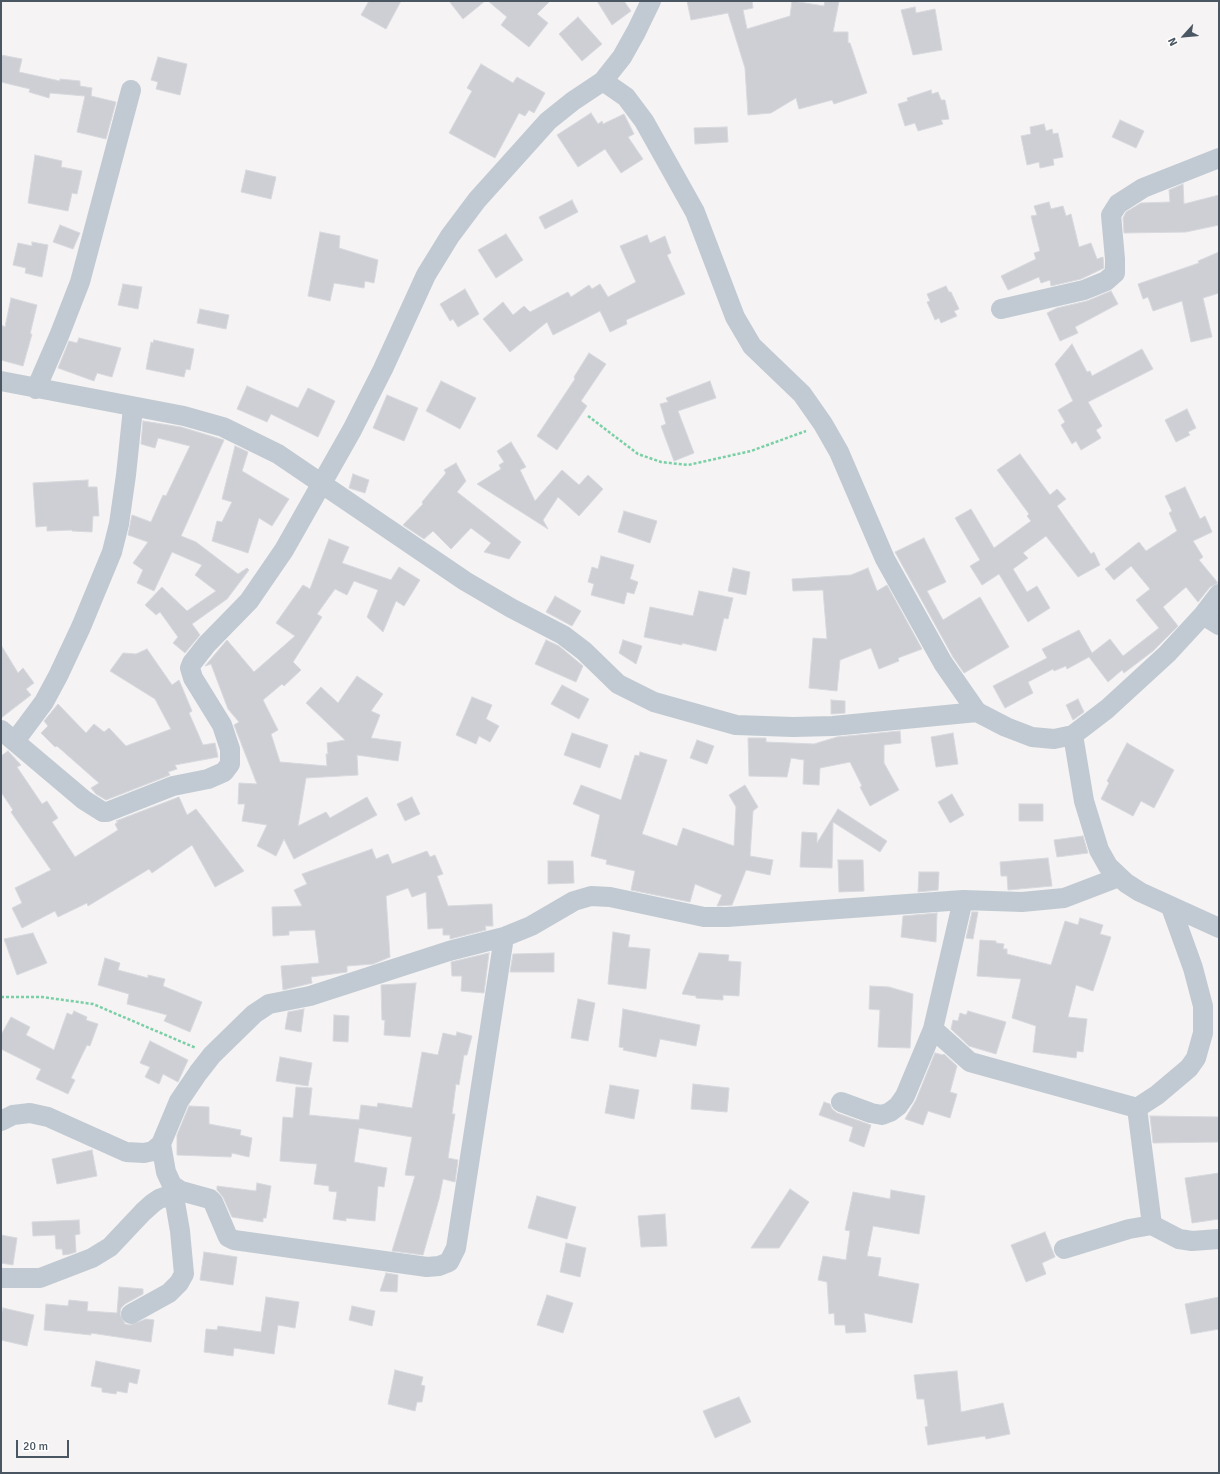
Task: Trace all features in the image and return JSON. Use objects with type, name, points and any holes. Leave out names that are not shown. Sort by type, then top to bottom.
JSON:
[{"type":"street","points":[[133,408],[119,524],[112,552],[81,627],[44,702],[8,735],[84,800],[102,812],[107,812],[173,786],[208,779],[224,772],[230,764],[230,748],[222,725],[193,678],[190,668],[192,663],[249,601],[284,550],[321,482],[352,430],[383,370],[426,275],[450,236],[477,200],[548,121],[573,101],[603,81],[622,57],[651,1]]},
{"type":"street","points":[[603,81],[626,97],[644,121],[666,157],[695,212],[735,318],[752,346],[802,394],[823,424],[838,452],[885,559],[943,663],[977,712],[1006,727],[1032,737],[1054,739],[1073,735],[1107,709],[1167,654],[1211,620],[1219,594]]},
{"type":"street","points":[[36,389],[80,282],[131,90]]},
{"type":"street","points":[[1001,309],[1084,290],[1106,281],[1115,273],[1111,216],[1118,204],[1130,195],[1150,185],[1219,158]]},
{"type":"street","points":[[1,381],[133,408],[184,416],[223,427],[278,454],[465,581],[510,608],[563,635],[584,651],[618,684],[654,702],[736,725],[793,727],[841,725],[977,712]]},
{"type":"street","points":[[1073,735],[1084,801],[1091,828],[1099,850],[1108,866],[1119,877],[1140,892],[1219,928]]},
{"type":"street","points":[[1,1121],[12,1115],[30,1113],[48,1118],[126,1152],[144,1153],[153,1151],[161,1144],[179,1101],[212,1055],[254,1014],[269,1004],[310,996],[449,951],[504,937],[531,926],[574,901],[591,896],[610,897],[682,913],[712,917],[963,900],[1022,902],[1064,898],[1119,877]]},
{"type":"street","points":[[841,1102],[871,1113],[882,1115],[898,1106],[905,1096],[933,1029],[963,900]]},
{"type":"street","points":[[933,1029],[970,1062],[1137,1108],[1157,1095],[1189,1068],[1196,1058],[1203,1033],[1203,1006],[1193,968],[1171,907]]},
{"type":"street","points":[[1,1278],[40,1278],[92,1258],[110,1247],[153,1203],[173,1189],[210,1199],[213,1202],[228,1237],[234,1240],[427,1267],[439,1266],[449,1262],[456,1248],[504,937]]},
{"type":"street","points":[[1137,1108],[1152,1225]]},
{"type":"street","points":[[130,1314],[169,1293],[179,1283],[184,1274],[180,1231],[173,1189],[166,1172],[161,1144]]},
{"type":"street","points":[[1064,1249],[1129,1229],[1152,1225],[1179,1239],[1192,1241],[1219,1239]]},
{"type":"path","points":[[588,416],[611,431],[638,454],[661,462],[688,465],[752,451],[823,424]]},
{"type":"path","points":[[1,997],[42,997],[92,1004],[212,1055]]},
{"type":"building","points":[[369,1],[401,1],[386,29],[361,15]]},
{"type":"building","points":[[449,1],[485,1],[463,19]]},
{"type":"building","points":[[488,1],[550,1],[537,14],[548,23],[529,47],[501,25],[507,17]]},
{"type":"building","points":[[597,1],[624,1],[631,11],[612,25]]},
{"type":"building","points":[[687,1],[752,1],[753,8],[743,10],[747,29],[790,16],[792,1],[824,6],[825,1],[839,1],[833,32],[848,32],[848,43],[850,43],[867,93],[834,104],[832,100],[799,109],[796,98],[771,113],[748,115],[745,68],[728,13],[691,20]]},
{"type":"building","points":[[915,7],[916,13],[935,9],[942,50],[913,55],[901,10]]},
{"type":"building","points":[[578,17],[602,44],[582,61],[559,34]]},
{"type":"building","points":[[1,55],[22,59],[19,72],[60,81],[60,79],[80,81],[80,86],[92,88],[91,96],[116,102],[106,139],[77,132],[85,96],[50,93],[49,98],[29,92],[30,89],[1,82]]},
{"type":"building","points":[[158,57],[187,64],[180,95],[156,89],[158,82],[151,80]]},
{"type":"building","points":[[481,64],[513,83],[517,77],[545,93],[534,113],[529,110],[525,116],[519,113],[495,158],[449,133],[472,91],[467,88]]},
{"type":"building","points":[[931,90],[932,94],[938,92],[941,100],[945,100],[949,119],[941,120],[943,124],[918,131],[915,123],[905,126],[898,104],[908,101],[907,98]]},
{"type":"building","points":[[591,113],[598,124],[602,121],[603,124],[624,114],[634,134],[628,137],[643,159],[621,173],[605,149],[578,167],[557,135]]},
{"type":"building","points":[[1120,120],[1144,131],[1136,148],[1112,137]]},
{"type":"building","points":[[1044,124],[1046,131],[1052,129],[1053,134],[1058,133],[1063,157],[1053,159],[1054,165],[1040,168],[1039,162],[1027,165],[1021,136],[1031,134],[1030,127]]},
{"type":"building","points":[[727,127],[728,142],[695,144],[694,128]]},
{"type":"building","points":[[35,155],[62,161],[61,167],[82,171],[77,194],[72,193],[68,211],[28,203]]},
{"type":"building","points":[[246,170],[276,177],[271,199],[241,192]]},
{"type":"building","points":[[1183,184],[1184,204],[1219,195],[1219,225],[1186,232],[1124,233],[1123,218],[1126,212],[1141,203],[1170,202],[1169,190]]},
{"type":"building","points":[[572,200],[578,212],[545,229],[539,217]]},
{"type":"building","points":[[1049,202],[1051,209],[1063,206],[1066,216],[1071,214],[1079,247],[1091,243],[1097,259],[1103,257],[1104,268],[1081,279],[1051,286],[1050,280],[1041,283],[1039,277],[1008,290],[1001,276],[1036,259],[1034,253],[1040,251],[1031,216],[1037,215],[1034,206]]},
{"type":"building","points":[[60,225],[80,233],[73,249],[53,242]]},
{"type":"building","points":[[320,232],[340,236],[339,248],[378,260],[374,283],[365,281],[364,288],[334,283],[330,301],[308,296]]},
{"type":"building","points":[[506,234],[523,260],[496,278],[478,250]]},
{"type":"building","points":[[647,235],[650,243],[665,236],[671,253],[667,255],[685,294],[626,320],[627,324],[610,332],[600,311],[553,335],[547,322],[510,352],[483,319],[503,302],[513,315],[524,306],[530,312],[568,292],[571,297],[589,285],[592,289],[600,284],[608,297],[636,282],[620,246]]},
{"type":"building","points":[[32,242],[48,245],[42,277],[25,273],[26,268],[13,265],[18,243],[32,246]]},
{"type":"building","points":[[1219,252],[1219,293],[1203,298],[1212,337],[1191,342],[1182,301],[1153,311],[1148,297],[1143,299],[1138,284],[1199,263],[1198,261]]},
{"type":"building","points":[[123,284],[142,287],[138,309],[118,305]]},
{"type":"building","points":[[946,286],[949,292],[951,292],[959,309],[954,311],[957,316],[941,323],[939,318],[935,320],[927,302],[930,301],[927,294]]},
{"type":"building","points":[[465,289],[479,314],[458,327],[453,319],[450,321],[440,304]]},
{"type":"building","points":[[1111,291],[1118,304],[1075,327],[1078,333],[1060,341],[1047,313],[1057,308],[1087,301]]},
{"type":"building","points":[[11,298],[37,305],[30,334],[32,334],[23,366],[1,360],[1,325],[5,327]]},
{"type":"building","points":[[200,309],[229,315],[226,329],[197,323]]},
{"type":"building","points":[[79,338],[121,348],[112,377],[97,373],[94,381],[58,368],[69,341],[77,343]]},
{"type":"building","points":[[154,340],[194,349],[190,370],[186,369],[184,377],[146,369],[151,342],[153,343]]},
{"type":"building","points":[[1072,344],[1087,372],[1090,371],[1092,376],[1142,349],[1153,369],[1088,402],[1102,426],[1096,430],[1101,438],[1081,450],[1076,441],[1072,444],[1061,425],[1065,422],[1058,410],[1073,401],[1055,364]]},
{"type":"building","points":[[589,353],[606,364],[581,401],[587,406],[557,450],[537,436],[575,379],[574,377]]},
{"type":"building","points":[[441,381],[476,398],[460,429],[426,411]]},
{"type":"building","points":[[710,381],[716,398],[678,411],[694,453],[674,461],[661,426],[666,424],[660,404],[668,402],[666,398]]},
{"type":"building","points":[[247,386],[298,408],[308,388],[335,401],[318,437],[271,414],[267,422],[237,409]]},
{"type":"building","points":[[387,395],[418,408],[404,441],[373,428]]},
{"type":"building","points":[[1187,409],[1196,428],[1188,432],[1190,435],[1176,442],[1165,420]]},
{"type":"building","points":[[143,421],[181,427],[224,440],[181,536],[196,542],[238,574],[247,568],[249,570],[227,599],[192,624],[200,635],[185,653],[173,643],[178,637],[160,612],[156,615],[145,605],[162,587],[187,611],[216,591],[195,575],[202,565],[172,552],[154,591],[137,583],[143,570],[133,563],[148,542],[128,535],[132,515],[151,522],[163,495],[166,496],[190,446],[158,438],[155,448],[141,444]]},
{"type":"building","points":[[511,442],[526,467],[520,470],[535,501],[562,470],[579,485],[588,475],[603,489],[579,516],[558,497],[543,520],[548,529],[477,484],[501,469],[499,465],[504,462],[497,451]]},
{"type":"building","points":[[235,446],[248,452],[242,471],[289,499],[272,526],[259,518],[248,553],[212,541],[217,521],[222,522],[232,502],[222,499]]},
{"type":"building","points":[[1020,454],[1050,495],[1057,489],[1066,499],[1057,506],[1091,554],[1094,552],[1100,565],[1078,577],[1046,536],[1023,553],[1028,558],[1013,569],[1027,592],[1037,586],[1050,608],[1028,622],[999,574],[982,585],[970,566],[980,560],[955,518],[971,509],[994,548],[1031,521],[1027,516],[1029,514],[997,470]]},
{"type":"building","points":[[456,463],[466,481],[457,492],[521,542],[509,559],[484,552],[491,543],[471,528],[451,549],[433,531],[424,539],[403,525],[423,504],[422,502],[446,473],[444,470]]},
{"type":"building","points":[[353,474],[369,480],[365,493],[349,488]]},
{"type":"building","points":[[88,480],[88,487],[97,487],[99,516],[93,516],[92,532],[72,530],[47,531],[47,526],[36,527],[33,483]]},
{"type":"building","points":[[1185,487],[1200,519],[1205,516],[1212,532],[1193,541],[1203,557],[1199,560],[1218,583],[1210,587],[1198,602],[1186,587],[1163,607],[1178,626],[1153,651],[1124,673],[1122,670],[1108,682],[1089,657],[1067,669],[1066,666],[1054,671],[1053,669],[1028,682],[1033,693],[1005,708],[993,686],[1047,658],[1042,649],[1079,630],[1092,653],[1110,639],[1123,656],[1159,628],[1136,600],[1150,589],[1131,566],[1114,580],[1105,569],[1139,542],[1146,551],[1177,531],[1169,513],[1172,511],[1165,496]]},
{"type":"building","points":[[624,511],[657,521],[650,543],[618,532]]},
{"type":"building","points":[[924,538],[946,582],[927,591],[943,620],[980,597],[1009,647],[964,673],[953,657],[895,552]]},
{"type":"building","points":[[329,539],[349,547],[342,563],[391,580],[399,567],[420,580],[404,606],[396,601],[383,632],[367,617],[378,590],[354,581],[347,595],[335,589],[317,614],[322,617],[293,662],[301,670],[284,686],[282,684],[263,700],[278,730],[271,734],[280,762],[327,766],[327,743],[345,740],[306,703],[321,687],[338,703],[357,676],[383,694],[371,711],[380,715],[371,738],[401,742],[398,761],[357,755],[358,775],[306,778],[298,826],[326,812],[330,818],[367,797],[377,815],[294,859],[284,839],[276,856],[257,846],[267,825],[242,821],[245,804],[238,804],[239,783],[257,784],[234,725],[239,722],[228,709],[211,664],[205,666],[227,640],[254,672],[295,636],[276,623],[303,585],[310,589]]},
{"type":"building","points":[[601,556],[634,565],[630,579],[638,582],[634,594],[627,592],[624,604],[591,595],[594,584],[588,582],[592,567],[598,569]]},
{"type":"building","points":[[733,568],[750,572],[746,595],[728,591]]},
{"type":"building","points":[[868,568],[877,591],[887,585],[922,649],[898,658],[899,661],[879,669],[871,648],[840,660],[837,691],[809,688],[813,638],[827,639],[823,590],[793,591],[792,579],[851,575]]},
{"type":"building","points":[[699,591],[733,598],[728,619],[724,618],[716,651],[682,643],[682,645],[644,637],[650,607],[693,616]]},
{"type":"building","points":[[555,596],[581,611],[572,626],[546,612]]},
{"type":"building","points":[[546,640],[559,646],[583,666],[576,682],[535,664]]},
{"type":"building","points":[[623,640],[642,646],[636,664],[619,653]]},
{"type":"building","points":[[1,645],[18,673],[23,668],[34,683],[26,689],[31,695],[1,718]]},
{"type":"building","points":[[147,649],[172,685],[179,680],[192,711],[189,713],[203,745],[215,743],[218,757],[175,765],[177,769],[168,772],[170,775],[106,800],[96,794],[91,788],[99,783],[57,746],[55,747],[41,733],[48,726],[44,721],[58,704],[86,733],[94,724],[104,732],[109,728],[126,746],[171,729],[155,699],[110,671],[123,653],[136,654]]},
{"type":"building","points":[[562,685],[589,699],[579,719],[551,704]]},
{"type":"building","points":[[472,697],[492,705],[486,719],[499,726],[490,742],[479,736],[476,744],[456,735]]},
{"type":"building","points":[[1078,699],[1084,712],[1073,720],[1066,705]]},
{"type":"building","points":[[831,700],[845,701],[845,713],[831,714]]},
{"type":"building","points":[[900,731],[901,743],[884,745],[884,763],[899,790],[870,806],[860,787],[862,786],[850,762],[820,768],[819,785],[803,784],[804,760],[791,758],[787,777],[749,776],[748,738],[766,738],[766,742],[814,744],[837,737]]},
{"type":"building","points":[[572,733],[608,745],[600,768],[564,755]]},
{"type":"building","points":[[953,733],[958,764],[936,767],[931,737]]},
{"type":"building","points":[[697,740],[714,746],[707,764],[690,758]]},
{"type":"building","points":[[1127,743],[1174,770],[1154,808],[1141,801],[1133,816],[1101,799],[1109,783],[1107,781]]},
{"type":"building","points":[[8,751],[21,765],[17,767],[42,804],[47,801],[58,818],[52,822],[75,857],[118,830],[115,824],[118,822],[116,821],[179,797],[187,815],[196,809],[244,871],[215,887],[192,845],[152,873],[149,869],[88,906],[87,903],[58,917],[55,911],[22,928],[12,908],[22,903],[15,888],[51,870],[11,812],[13,810],[1,792],[1,756]]},
{"type":"building","points":[[640,752],[667,760],[642,834],[677,846],[683,828],[734,846],[736,807],[729,795],[745,785],[758,807],[753,811],[750,856],[773,860],[770,875],[746,870],[732,905],[717,906],[722,895],[695,884],[690,902],[631,890],[635,871],[606,864],[607,860],[591,856],[600,815],[573,804],[581,785],[621,800],[635,755],[639,756]]},
{"type":"building","points":[[952,794],[964,815],[950,823],[938,802]]},
{"type":"building","points":[[412,797],[420,814],[405,821],[397,804]]},
{"type":"building","points":[[1019,804],[1043,804],[1043,821],[1019,821]]},
{"type":"building","points":[[838,809],[887,841],[880,852],[833,822],[832,868],[800,867],[802,832],[817,833],[817,843]]},
{"type":"building","points":[[1083,836],[1088,853],[1057,857],[1054,840]]},
{"type":"building","points":[[372,849],[376,859],[388,854],[392,864],[427,851],[430,857],[435,855],[443,874],[437,876],[448,906],[492,904],[493,926],[485,926],[486,930],[450,939],[450,935],[443,935],[443,928],[428,929],[426,892],[412,897],[408,888],[386,896],[390,957],[373,964],[347,966],[347,972],[311,977],[312,983],[283,990],[281,966],[319,963],[315,930],[289,931],[289,935],[273,936],[272,907],[302,906],[294,890],[307,884],[302,874]]},
{"type":"building","points":[[1048,858],[1052,886],[1008,890],[1007,876],[1001,876],[1000,862]]},
{"type":"building","points":[[838,860],[863,860],[864,891],[839,892]]},
{"type":"building","points":[[548,861],[573,861],[574,883],[548,884]]},
{"type":"building","points":[[919,872],[939,872],[938,890],[918,892]]},
{"type":"building","points":[[972,912],[978,912],[973,939],[966,938]]},
{"type":"building","points":[[937,913],[936,942],[901,937],[903,916]]},
{"type":"building","points":[[1080,918],[1103,925],[1100,934],[1111,937],[1093,991],[1076,985],[1068,1017],[1087,1019],[1083,1052],[1077,1051],[1076,1058],[1033,1052],[1036,1026],[1012,1018],[1021,979],[977,976],[980,940],[996,941],[996,943],[1004,944],[1003,949],[1007,949],[1007,954],[1051,965],[1065,921],[1078,925]]},
{"type":"building","points":[[613,932],[630,935],[628,947],[650,949],[646,989],[608,984]]},
{"type":"building","points":[[33,933],[47,963],[17,975],[4,939]]},
{"type":"building","points":[[489,953],[484,993],[461,991],[462,976],[452,976],[451,962]]},
{"type":"building","points":[[554,953],[554,972],[510,972],[513,954]]},
{"type":"building","points":[[699,953],[729,955],[728,961],[741,962],[739,996],[723,995],[723,1000],[696,998],[696,996],[682,994]]},
{"type":"building","points":[[105,958],[120,963],[118,970],[148,978],[148,975],[165,979],[163,986],[202,1002],[190,1032],[164,1021],[167,1015],[127,1004],[129,994],[98,985]]},
{"type":"building","points":[[416,983],[410,1037],[384,1035],[385,1020],[382,1020],[381,985]]},
{"type":"building","points":[[870,986],[889,987],[913,994],[910,1048],[878,1047],[880,1010],[869,1009]]},
{"type":"building","points":[[578,999],[595,1003],[588,1041],[571,1038]]},
{"type":"building","points":[[304,1009],[301,1032],[285,1029],[288,1012]]},
{"type":"building","points":[[623,1009],[700,1025],[696,1046],[660,1039],[656,1057],[623,1050],[624,1048],[619,1047]]},
{"type":"building","points":[[74,1011],[87,1017],[86,1020],[98,1024],[90,1046],[87,1045],[71,1078],[75,1080],[68,1094],[36,1079],[41,1069],[1,1049],[1,1035],[11,1017],[30,1027],[26,1035],[54,1050],[67,1013],[72,1015]]},
{"type":"building","points":[[968,1011],[1006,1022],[996,1054],[969,1046],[951,1029],[953,1020],[958,1021],[960,1013],[966,1015]]},
{"type":"building","points":[[334,1015],[349,1016],[348,1042],[333,1041]]},
{"type":"building","points":[[457,1032],[472,1036],[467,1055],[464,1055],[459,1085],[456,1084],[452,1114],[455,1114],[448,1158],[458,1160],[455,1182],[443,1179],[439,1199],[423,1255],[392,1251],[415,1176],[405,1175],[412,1137],[359,1128],[354,1162],[387,1168],[384,1187],[378,1186],[375,1221],[346,1218],[346,1221],[333,1219],[337,1192],[329,1191],[329,1186],[314,1184],[317,1164],[280,1161],[283,1117],[293,1118],[296,1087],[312,1088],[309,1115],[359,1120],[361,1105],[377,1107],[378,1103],[412,1108],[422,1052],[438,1055],[443,1033],[456,1036]]},
{"type":"building","points":[[150,1041],[188,1060],[178,1082],[163,1074],[159,1084],[145,1077],[150,1067],[140,1063]]},
{"type":"building","points":[[935,1053],[944,1054],[957,1066],[950,1092],[957,1094],[950,1118],[928,1111],[923,1125],[905,1119],[916,1100]]},
{"type":"building","points":[[280,1057],[312,1063],[308,1086],[276,1081]]},
{"type":"building","points":[[693,1084],[729,1088],[727,1112],[691,1109]]},
{"type":"building","points":[[610,1085],[639,1090],[634,1119],[605,1113]]},
{"type":"building","points":[[824,1102],[830,1104],[832,1109],[837,1113],[871,1125],[864,1147],[849,1141],[853,1127],[819,1115]]},
{"type":"building","points":[[189,1106],[209,1107],[209,1124],[241,1130],[240,1135],[252,1138],[249,1157],[232,1153],[231,1157],[177,1155],[177,1135]]},
{"type":"building","points":[[1150,1116],[1219,1117],[1219,1142],[1153,1143]]},
{"type":"building","points":[[92,1150],[97,1176],[57,1184],[52,1159]]},
{"type":"building","points":[[1219,1173],[1219,1219],[1192,1223],[1185,1178]]},
{"type":"building","points":[[257,1183],[271,1186],[266,1218],[263,1218],[263,1222],[232,1217],[223,1197],[217,1190],[217,1186],[256,1191]]},
{"type":"building","points":[[790,1189],[809,1202],[779,1248],[751,1248]]},
{"type":"building","points":[[891,1190],[925,1196],[919,1234],[873,1226],[867,1256],[881,1258],[878,1276],[919,1284],[912,1323],[864,1313],[866,1332],[846,1333],[845,1325],[835,1325],[834,1313],[829,1314],[827,1282],[818,1280],[823,1256],[846,1260],[850,1231],[845,1230],[853,1192],[890,1199]]},
{"type":"building","points":[[537,1196],[576,1207],[567,1239],[528,1228]]},
{"type":"building","points":[[665,1214],[667,1246],[641,1247],[638,1216]]},
{"type":"building","points":[[79,1220],[80,1234],[75,1235],[76,1252],[63,1255],[62,1249],[56,1249],[55,1235],[33,1236],[32,1222]]},
{"type":"building","points":[[1045,1232],[1055,1257],[1042,1263],[1046,1274],[1026,1282],[1011,1245]]},
{"type":"building","points":[[1,1235],[17,1238],[13,1265],[1,1263]]},
{"type":"building","points":[[566,1243],[586,1248],[580,1277],[560,1272]]},
{"type":"building","points":[[204,1252],[237,1257],[233,1285],[200,1280]]},
{"type":"building","points":[[386,1273],[398,1275],[397,1292],[380,1291]]},
{"type":"building","points":[[119,1287],[143,1289],[143,1294],[125,1304],[121,1308],[120,1314],[125,1324],[130,1325],[146,1319],[154,1320],[151,1342],[91,1333],[91,1335],[44,1330],[46,1304],[68,1306],[69,1300],[88,1302],[87,1311],[117,1313]]},
{"type":"building","points":[[547,1295],[573,1303],[563,1333],[537,1325]]},
{"type":"building","points":[[266,1297],[299,1302],[295,1328],[278,1325],[274,1354],[234,1348],[233,1356],[204,1352],[206,1329],[217,1330],[218,1326],[261,1332]]},
{"type":"building","points":[[1219,1297],[1219,1329],[1191,1334],[1185,1304]]},
{"type":"building","points":[[352,1306],[375,1311],[372,1326],[349,1320]]},
{"type":"building","points":[[3,1308],[34,1315],[27,1346],[1,1340],[1,1316]]},
{"type":"building","points":[[96,1361],[140,1370],[137,1384],[129,1382],[127,1393],[117,1391],[116,1394],[102,1392],[102,1388],[91,1386]]},
{"type":"building","points":[[395,1370],[423,1377],[421,1385],[425,1386],[422,1402],[417,1402],[415,1411],[388,1404]]},
{"type":"building","points":[[957,1371],[961,1412],[1003,1403],[1010,1434],[986,1439],[985,1436],[928,1445],[925,1427],[928,1426],[924,1399],[917,1399],[914,1375]]},
{"type":"building","points":[[739,1397],[751,1422],[715,1438],[703,1411]]}]
